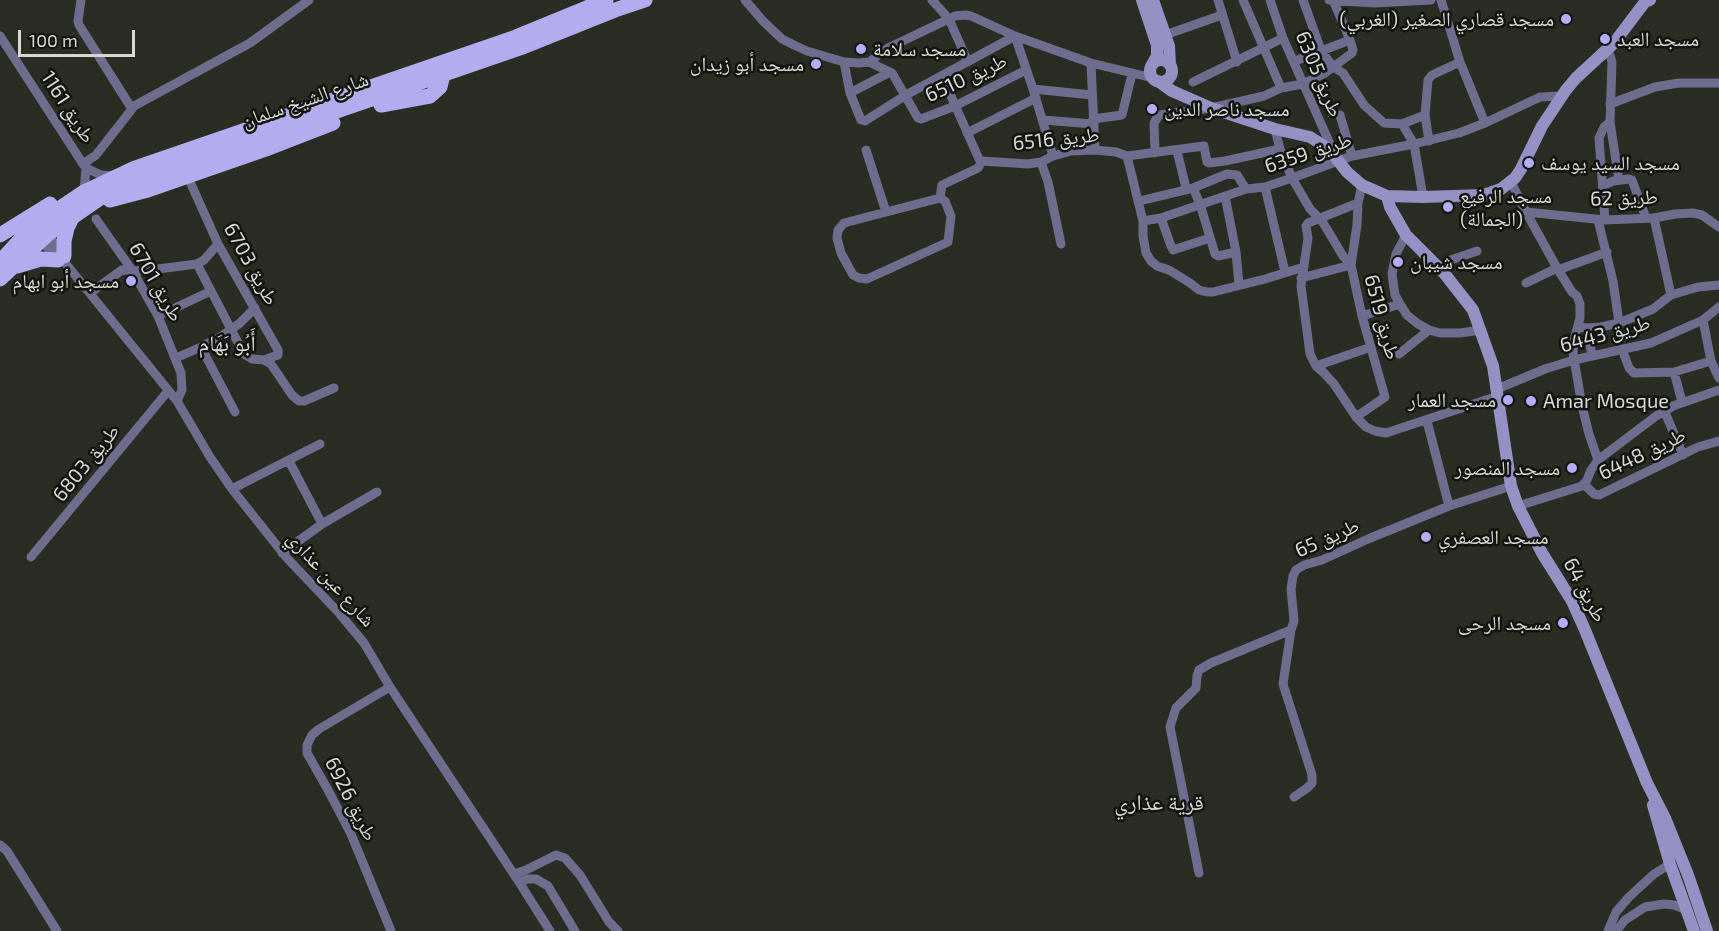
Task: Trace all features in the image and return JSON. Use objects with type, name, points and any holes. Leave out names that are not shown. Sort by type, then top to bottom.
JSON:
[{"type":"main road","points":[[421,69],[440,54],[520,26],[580,0]]},
{"type":"main road","name":"شارع الشيخ سلمان","points":[[3,271],[36,233],[90,205],[116,176],[516,37],[606,0]]},
{"type":"main road","name":"شارع الشيخ سلمان","points":[[36,233],[73,216],[103,196],[122,187],[520,48],[645,0]]},
{"type":"main road","points":[[0,235],[57,200],[90,205],[135,194],[266,149],[382,105],[430,96],[440,87],[442,75]]},
{"type":"main road","points":[[0,293],[3,271],[33,260],[47,258],[63,260],[64,241],[73,216]]},
{"type":"main road","points":[[0,248],[36,233]]},
{"type":"street","points":[[81,0],[79,25],[132,109]]},
{"type":"street","points":[[84,166],[96,155],[135,106],[250,43],[309,0]]},
{"type":"street","points":[[745,0],[783,39],[807,51],[844,62],[869,62],[888,48],[952,17],[971,16],[1016,36],[1091,63],[1132,74],[1154,72],[1166,80],[1171,70],[1170,50],[1153,0]]},
{"type":"street","points":[[932,0],[952,17],[968,62]]},
{"type":"street","points":[[1142,0],[1157,45],[1154,72]]},
{"type":"street","points":[[1218,0],[1237,62]]},
{"type":"street","points":[[1243,0],[1281,88]]},
{"type":"street","name":"طريق 6305","points":[[1270,0],[1283,38],[1338,161]]},
{"type":"street","points":[[1303,0],[1321,50],[1333,67],[1343,73],[1364,105],[1384,123],[1402,124],[1425,115]]},
{"type":"street","points":[[1155,153],[1154,123],[1159,115],[1211,108],[1303,84],[1325,73],[1352,53],[1350,40],[1331,0],[1373,2],[1431,0]]},
{"type":"street","points":[[1441,0],[1460,62],[1485,123]]},
{"type":"street","points":[[1154,72],[1172,91],[1211,108],[1275,129],[1310,137],[1329,149],[1347,172],[1362,185],[1387,196],[1484,195],[1501,189],[1511,182],[1521,169],[1542,126],[1561,96],[1576,78],[1621,35],[1646,1]]},
{"type":"street","points":[[1165,35],[1222,15]]},
{"type":"street","name":"طريق 1161","points":[[0,36],[84,166],[90,205]]},
{"type":"street","points":[[869,62],[893,74],[906,95],[1016,36]]},
{"type":"street","name":"طريق 6510","points":[[1016,36],[1053,156]]},
{"type":"street","points":[[1193,82],[1283,38]]},
{"type":"street","points":[[1295,61],[1350,40]]},
{"type":"street","points":[[1608,49],[1612,62],[1610,122],[1619,180]]},
{"type":"street","points":[[1154,72],[1162,60],[1186,92],[1211,108]]},
{"type":"street","name":"طريق 6510","points":[[844,62],[850,93],[863,121],[906,95],[918,118],[921,119],[955,106],[1026,70]]},
{"type":"street","points":[[1429,141],[1425,115],[1429,77],[1460,62]]},
{"type":"street","points":[[1091,63],[1095,150]]},
{"type":"street","points":[[850,93],[890,72]]},
{"type":"street","name":"طريق 6516","points":[[1043,120],[1093,122],[1120,116],[1124,113],[1132,74]]},
{"type":"street","points":[[940,198],[942,185],[978,168],[982,161],[979,159],[942,76]]},
{"type":"street","points":[[1610,104],[1655,87],[1679,83],[1719,83]]},
{"type":"street","points":[[967,133],[1035,94],[1092,95]]},
{"type":"street","name":"طريق 6359","points":[[1143,221],[1161,218],[1246,189],[1265,187],[1352,156],[1459,133],[1537,98],[1561,96]]},
{"type":"street","points":[[1340,115],[1352,156]]},
{"type":"street","points":[[1610,122],[1604,127],[1599,138],[1603,186],[1602,220],[1618,324]]},
{"type":"street","points":[[1402,124],[1414,144],[1424,197]]},
{"type":"street","name":"طريق 6519","points":[[1275,129],[1292,178],[1310,209],[1320,218],[1340,252],[1351,265],[1362,316],[1385,397],[1356,417]]},
{"type":"street","name":"طريق 6516","points":[[982,161],[1028,164],[1071,152],[1095,150],[1128,156],[1204,146],[1207,163],[1225,161]]},
{"type":"street","points":[[1227,174],[1225,161],[1280,148]]},
{"type":"street","points":[[866,150],[886,212]]},
{"type":"street","points":[[1177,151],[1190,188],[1200,204],[1214,253],[1216,255],[1236,252]]},
{"type":"street","points":[[1128,156],[1143,221],[1146,253],[1157,266],[1169,270],[1199,290],[1207,292],[1304,267]]},
{"type":"street","points":[[1041,162],[1048,183],[1061,244]]},
{"type":"street","name":"طريق 1161","points":[[84,166],[101,175],[116,176]]},
{"type":"street","points":[[1139,201],[1190,188],[1227,174],[1238,175],[1246,189]]},
{"type":"street","name":"طريق 6703","points":[[187,176],[218,244],[279,352],[276,356],[264,360]]},
{"type":"street","points":[[1603,186],[1619,180],[1632,180],[1650,218],[1671,295]]},
{"type":"street","points":[[1511,182],[1558,269],[1580,304],[1583,328],[1592,355]]},
{"type":"street","points":[[1301,278],[1351,265],[1362,185]]},
{"type":"street","points":[[1265,187],[1285,272]]},
{"type":"street","points":[[1225,196],[1236,252],[1239,285]]},
{"type":"street","name":"طريق 64","points":[[1387,196],[1390,207],[1406,235],[1444,273],[1473,310],[1493,366],[1511,486],[1518,506],[1542,553],[1572,601],[1604,674],[1675,862],[1707,931]]},
{"type":"street","points":[[940,198],[945,201],[951,216],[948,242],[867,279],[853,275],[841,253],[837,238],[838,231],[844,223],[940,198]]},
{"type":"street","points":[[1356,417],[1334,384],[1316,366],[1310,354],[1301,297],[1301,278],[1308,238],[1306,226],[1308,223],[1358,203]]},
{"type":"street","name":"طريق 6701","points":[[90,205],[132,270],[158,316],[176,358],[183,383],[177,401]]},
{"type":"street","name":"طريق 62","points":[[1526,212],[1602,220],[1693,213],[1702,215],[1719,227]]},
{"type":"street","points":[[1161,218],[1172,249],[1210,238]]},
{"type":"street","name":"شارع عين عذاري","points":[[36,233],[63,260],[177,401],[232,489],[282,553],[364,643],[390,687],[550,931]]},
{"type":"street","points":[[1406,235],[1393,264],[1393,285],[1407,315],[1430,330],[1450,334],[1481,330]]},
{"type":"street","points":[[90,293],[122,270],[142,271],[197,264],[204,260],[218,244]]},
{"type":"street","points":[[1444,273],[1448,261],[1477,251]]},
{"type":"street","points":[[1526,283],[1606,252]]},
{"type":"street","points":[[197,264],[244,354],[252,359],[264,360],[271,364],[292,395],[299,401],[334,388]]},
{"type":"street","points":[[1598,460],[1589,434],[1579,390],[1574,360],[1574,340],[1583,328],[1618,324],[1653,309],[1671,295],[1698,287],[1719,285]]},
{"type":"street","points":[[158,316],[211,291]]},
{"type":"street","points":[[1362,316],[1400,304]]},
{"type":"street","points":[[176,358],[201,347],[231,329],[255,308]]},
{"type":"street","name":"طريق 6443","points":[[1356,417],[1366,427],[1386,433],[1427,421],[1498,392],[1545,369],[1592,355],[1651,343],[1703,320],[1719,308]]},
{"type":"street","points":[[1703,320],[1711,361],[1719,378]]},
{"type":"street","points":[[1398,354],[1430,330]]},
{"type":"street","points":[[201,347],[235,412]]},
{"type":"street","points":[[1316,366],[1371,347]]},
{"type":"street","points":[[1622,350],[1629,368],[1634,373],[1674,372],[1711,361]]},
{"type":"street","points":[[1674,372],[1682,402]]},
{"type":"street","points":[[1518,506],[1584,484],[1598,460],[1664,410],[1719,390]]},
{"type":"street","name":"طريق 6803","points":[[31,557],[168,391]]},
{"type":"street","points":[[1664,410],[1683,455]]},
{"type":"street","points":[[1427,421],[1449,506]]},
{"type":"street","name":"طريق 6448","points":[[1584,484],[1594,494],[1599,495],[1698,447],[1719,441]]},
{"type":"street","points":[[232,489],[320,444]]},
{"type":"street","points":[[289,461],[322,524]]},
{"type":"street","name":"طريق 65","points":[[1291,630],[1294,621],[1291,589],[1296,570],[1449,506],[1511,486]]},
{"type":"street","points":[[282,553],[322,524],[377,492]]},
{"type":"street","points":[[1200,873],[1170,727],[1176,708],[1196,688],[1199,670],[1291,630]]},
{"type":"street","points":[[1291,630],[1283,684],[1312,775],[1312,783],[1308,788],[1294,797]]},
{"type":"street","name":"طريق 6926","points":[[390,687],[319,729],[307,745],[307,753],[351,834],[391,931]]},
{"type":"street","points":[[1,845],[57,931]]},
{"type":"street","points":[[517,878],[526,870],[556,855],[566,858],[580,875],[609,922],[618,931]]},
{"type":"street","points":[[1616,925],[1634,891],[1654,874],[1675,862]]},
{"type":"street","name":"طريق 64","points":[[1675,862],[1694,931]]},
{"type":"street","points":[[517,878],[536,879],[544,883],[575,931]]},
{"type":"street","points":[[1608,931],[1637,911],[1654,905],[1674,905],[1687,910]]},
{"type":"place","name":"مسجد قصاري الصغير (الغربي)","points":[[1566,19]]},
{"type":"place","name":"مسجد العبد","points":[[1605,39]]},
{"type":"place","name":"مسجد سلامة","points":[[861,49]]},
{"type":"place","name":"مسجد أبو زيدان","points":[[816,64]]},
{"type":"place","name":"مسجد ناصر الدين","points":[[1152,109]]},
{"type":"place","name":"مسجد السيد يوسف","points":[[1529,163]]},
{"type":"place","name":"مسجد الرفيع (الجمالة)","points":[[1448,207]]},
{"type":"place","name":"مسجد شيبان","points":[[1398,262]]},
{"type":"place","name":"مسجد أبو ابهام","points":[[131,281]]},
{"type":"place","name":"مسجد العمار","points":[[1508,400]]},
{"type":"place","name":"Amar Mosque","points":[[1531,401]]},
{"type":"place","name":"مسجد المنصور","points":[[1572,468]]},
{"type":"place","name":"مسجد العصفري","points":[[1426,537]]},
{"type":"place","name":"مسجد الرحى","points":[[1563,623]]},
{"type":"district","name":"أَبُو بَهَام","points":[[227,344]]},
{"type":"district","name":"قرية عذاري","points":[[1159,803]]}]
